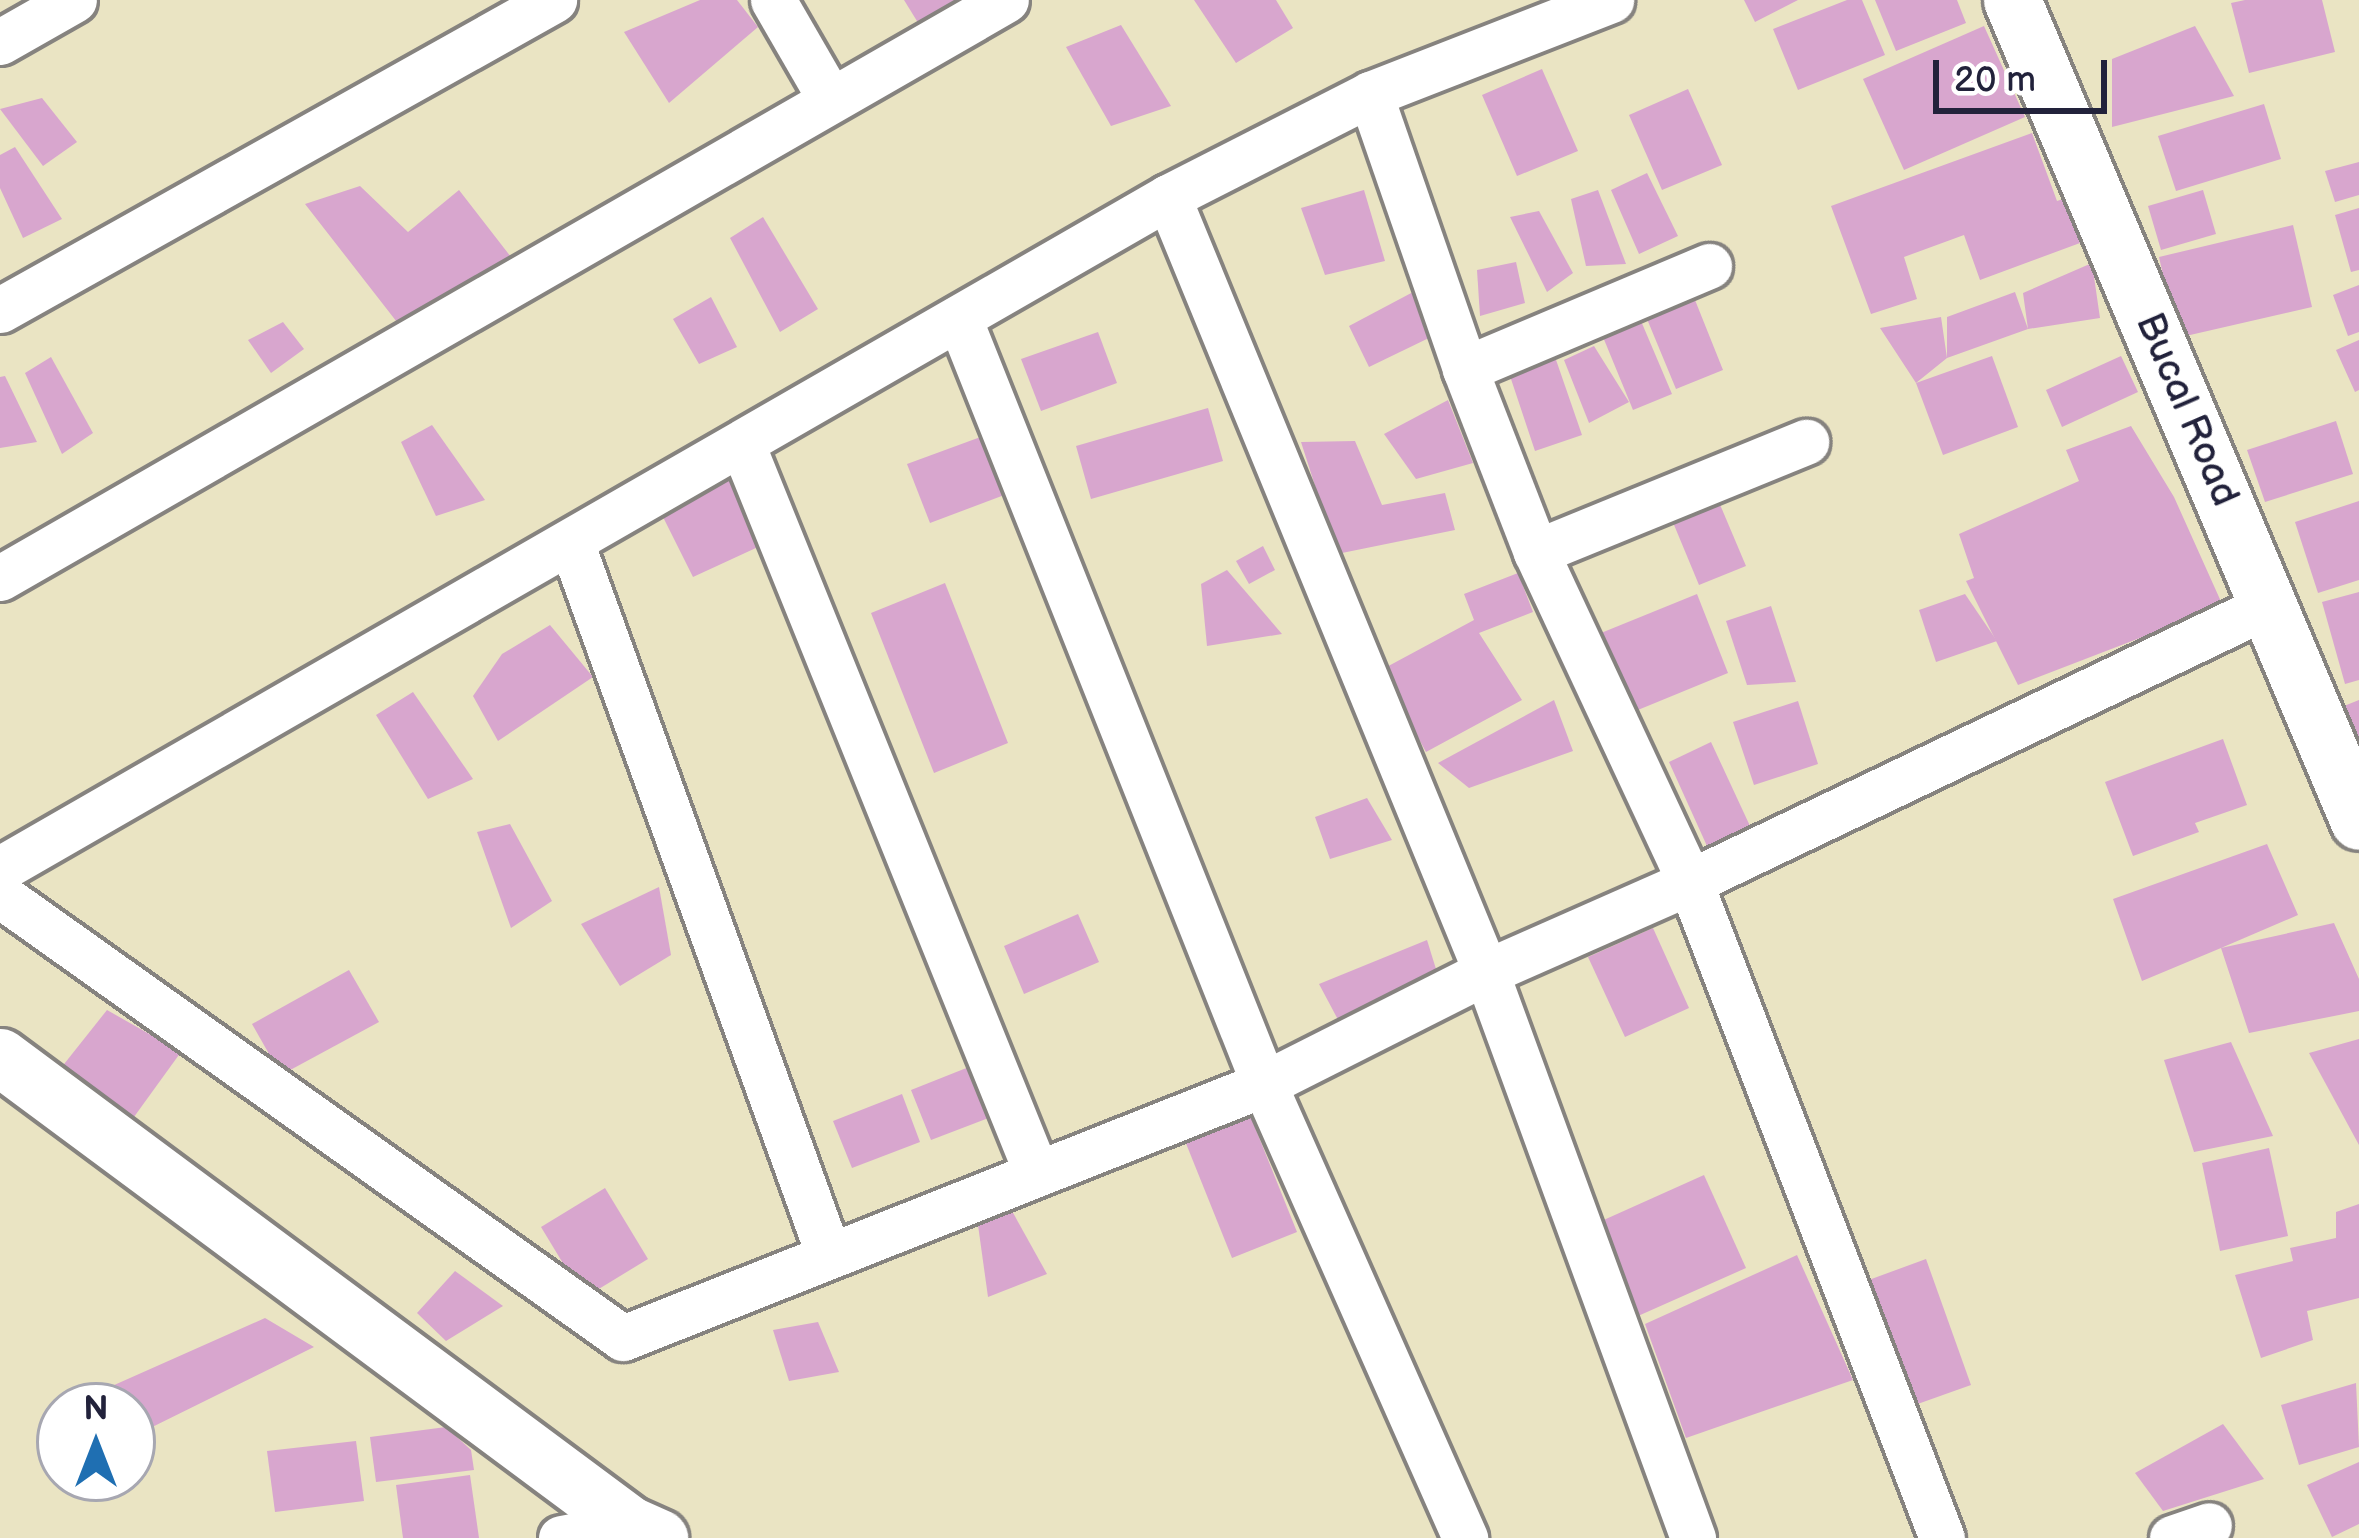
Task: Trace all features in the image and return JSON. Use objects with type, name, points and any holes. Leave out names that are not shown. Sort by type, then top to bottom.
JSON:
[{"type":"street","points":[[0,42],[74,0]]},
{"type":"street","points":[[0,310],[554,0]]},
{"type":"street","points":[[772,0],[829,98]]},
{"type":"street","points":[[0,578],[1006,0]]},
{"type":"street","points":[[0,868],[1168,197],[1370,94],[1611,0]]},
{"type":"street","name":"Bucal Road","points":[[2012,0],[2359,821]]},
{"type":"street","points":[[1370,94],[1465,369],[1536,552],[1690,882],[1942,1538]]},
{"type":"street","points":[[1168,197],[1486,972],[1693,1538]]},
{"type":"street","points":[[1465,369],[1709,266]]},
{"type":"street","points":[[958,318],[1264,1084],[1465,1538]]},
{"type":"street","points":[[1536,552],[1806,442]]},
{"type":"street","points":[[742,444],[1037,1174]]},
{"type":"street","points":[[572,542],[829,1256]]},
{"type":"street","points":[[0,895],[623,1338],[1264,1084],[1486,972],[1690,882],[2269,605]]},
{"type":"street","points":[[8,1074],[645,1532]]},
{"type":"street","points":[[561,1538],[645,1532]]},
{"type":"building","points":[[700,0],[737,0],[758,27],[669,103],[624,32]]},
{"type":"building","points":[[904,0],[959,0],[971,27],[925,34]]},
{"type":"building","points":[[1194,0],[1276,0],[1293,28],[1236,63]]},
{"type":"building","points":[[1744,0],[1798,0],[1755,22]]},
{"type":"building","points":[[1847,0],[1862,0],[1885,55],[1798,90],[1773,29]]},
{"type":"building","points":[[1875,0],[1957,0],[1966,23],[1896,51]]},
{"type":"building","points":[[2322,0],[2335,52],[2249,73],[2231,3]]},
{"type":"building","points":[[1121,25],[1171,106],[1111,126],[1066,47]]},
{"type":"building","points":[[1984,26],[2025,117],[1904,170],[1863,79]]},
{"type":"building","points":[[2195,26],[2234,96],[2112,127],[2112,59]]},
{"type":"building","points":[[1542,69],[1578,151],[1517,176],[1482,95]]},
{"type":"building","points":[[1688,89],[1722,165],[1662,190],[1629,115]]},
{"type":"building","points":[[42,98],[77,142],[43,166],[0,109]]},
{"type":"building","points":[[2264,104],[2281,159],[2176,191],[2158,136]]},
{"type":"building","points":[[2032,133],[2057,201],[2063,199],[2080,243],[1980,280],[1964,235],[1904,257],[1917,299],[1871,314],[1831,206]]},
{"type":"building","points":[[15,147],[62,219],[23,238],[0,188],[0,155]]},
{"type":"building","points":[[2359,162],[2359,195],[2335,202],[2325,171]]},
{"type":"building","points":[[1647,173],[1678,236],[1639,254],[1611,190]]},
{"type":"building","points":[[360,186],[408,232],[459,190],[511,257],[400,326],[305,204]]},
{"type":"building","points":[[1364,190],[1385,261],[1325,275],[1301,208]]},
{"type":"building","points":[[1598,190],[1626,264],[1586,266],[1571,199]]},
{"type":"building","points":[[2203,190],[2216,234],[2161,250],[2148,206]]},
{"type":"building","points":[[2359,208],[2359,270],[2351,272],[2335,215]]},
{"type":"building","points":[[1539,211],[1573,273],[1547,292],[1510,217]]},
{"type":"building","points":[[763,217],[818,309],[780,332],[730,238]]},
{"type":"building","points":[[2293,225],[2312,307],[2177,338],[2159,257]]},
{"type":"building","points":[[1516,262],[1525,303],[1480,316],[1477,270]]},
{"type":"building","points":[[2092,263],[2100,318],[2028,329],[2023,293]]},
{"type":"building","points":[[2359,285],[2359,332],[2348,336],[2333,295]]},
{"type":"building","points":[[1415,291],[1433,336],[1369,367],[1349,326]]},
{"type":"building","points":[[2015,292],[2028,329],[1947,358],[1947,317]]},
{"type":"building","points":[[711,297],[737,347],[699,364],[673,319]]},
{"type":"building","points":[[1695,300],[1723,370],[1676,389],[1647,319]]},
{"type":"building","points":[[1941,317],[1947,358],[1916,383],[1880,328]]},
{"type":"building","points":[[1641,321],[1672,394],[1633,410],[1603,337]]},
{"type":"building","points":[[283,322],[304,349],[271,373],[248,340]]},
{"type":"building","points":[[1098,332],[1117,383],[1041,411],[1021,359]]},
{"type":"building","points":[[2359,340],[2359,390],[2355,392],[2336,350]]},
{"type":"building","points":[[1594,346],[1629,402],[1589,423],[1564,360]]},
{"type":"building","points":[[1554,354],[1582,435],[1535,451],[1508,370]]},
{"type":"building","points":[[1992,356],[2018,427],[1943,455],[1916,383]]},
{"type":"building","points":[[2121,356],[2138,392],[2062,427],[2046,390]]},
{"type":"building","points":[[51,357],[93,433],[62,454],[25,373]]},
{"type":"building","points":[[5,376],[37,442],[0,448],[0,377]]},
{"type":"building","points":[[1448,400],[1473,463],[1416,479],[1384,434]]},
{"type":"building","points":[[1208,408],[1223,461],[1091,499],[1076,446]]},
{"type":"building","points":[[2336,421],[2353,474],[2265,502],[2247,450]]},
{"type":"building","points":[[432,425],[485,500],[436,516],[401,442]]},
{"type":"building","points":[[2131,426],[2174,497],[2223,606],[2018,685],[1966,581],[1974,578],[1959,534],[2079,481],[2066,450]]},
{"type":"building","points":[[986,435],[1007,494],[930,523],[907,464]]},
{"type":"building","points":[[1355,441],[1382,505],[1445,493],[1455,530],[1337,554],[1301,442]]},
{"type":"building","points":[[739,475],[771,541],[693,577],[661,513]]},
{"type":"building","points":[[1713,488],[1746,566],[1699,585],[1667,508]]},
{"type":"building","points":[[2359,501],[2359,580],[2318,593],[2295,522]]},
{"type":"building","points":[[1263,546],[1275,570],[1249,584],[1236,561]]},
{"type":"building","points":[[1227,570],[1282,634],[1207,646],[1201,584]]},
{"type":"building","points":[[1518,573],[1533,612],[1479,633],[1522,700],[1426,752],[1381,670],[1474,620],[1464,594]]},
{"type":"building","points":[[945,583],[1008,743],[934,773],[871,613]]},
{"type":"building","points":[[2359,592],[2359,680],[2345,684],[2322,602]]},
{"type":"building","points":[[1697,594],[1728,673],[1633,712],[1601,633]]},
{"type":"building","points":[[1965,594],[1997,641],[1936,662],[1919,610]]},
{"type":"building","points":[[1771,606],[1796,682],[1747,685],[1726,621]]},
{"type":"building","points":[[550,625],[593,677],[498,741],[473,696],[502,654]]},
{"type":"building","points":[[413,692],[473,779],[428,799],[376,715]]},
{"type":"building","points":[[1554,700],[1573,751],[1469,788],[1438,763]]},
{"type":"building","points":[[2359,700],[2359,744],[2344,706]]},
{"type":"building","points":[[1798,701],[1818,764],[1754,785],[1733,722]]},
{"type":"building","points":[[2223,739],[2247,805],[2195,823],[2199,832],[2133,856],[2105,782]]},
{"type":"building","points":[[1711,742],[1750,826],[1707,846],[1669,762]]},
{"type":"building","points":[[1367,798],[1392,840],[1330,859],[1315,817]]},
{"type":"building","points":[[510,824],[552,901],[511,928],[477,832]]},
{"type":"building","points":[[2267,844],[2298,915],[2142,981],[2113,899]]},
{"type":"building","points":[[659,887],[671,955],[620,986],[581,924]]},
{"type":"building","points":[[1078,914],[1099,962],[1024,994],[1004,946]]},
{"type":"building","points":[[2334,923],[2359,979],[2359,1011],[2249,1033],[2221,948]]},
{"type":"building","points":[[1653,928],[1689,1008],[1625,1037],[1588,957]]},
{"type":"building","points":[[1427,940],[1440,982],[1343,1029],[1319,984]]},
{"type":"building","points":[[349,970],[379,1022],[281,1075],[252,1024]]},
{"type":"building","points":[[107,1010],[181,1052],[126,1128],[53,1078]]},
{"type":"building","points":[[2359,1039],[2359,1145],[2309,1053]]},
{"type":"building","points":[[2231,1042],[2273,1136],[2194,1152],[2164,1060]]},
{"type":"building","points":[[979,1063],[999,1114],[931,1140],[911,1090]]},
{"type":"building","points":[[902,1094],[920,1142],[852,1168],[833,1121]]},
{"type":"building","points":[[1246,1105],[1297,1232],[1232,1258],[1181,1131]]},
{"type":"building","points":[[2269,1148],[2288,1236],[2220,1251],[2202,1163]]},
{"type":"building","points":[[1704,1175],[1746,1268],[1638,1316],[1597,1223]]},
{"type":"building","points":[[605,1188],[648,1259],[584,1298],[541,1227]]},
{"type":"building","points":[[2359,1204],[2359,1298],[2307,1311],[2313,1340],[2261,1358],[2235,1275],[2293,1261],[2290,1248],[2336,1238],[2336,1212]]},
{"type":"building","points":[[1012,1211],[1047,1274],[988,1297],[978,1225]]},
{"type":"building","points":[[1797,1255],[1853,1380],[1686,1438],[1645,1324]]},
{"type":"building","points":[[1926,1259],[1971,1385],[1912,1406],[1866,1281]]},
{"type":"building","points":[[455,1271],[503,1306],[446,1341],[417,1313]]},
{"type":"building","points":[[265,1318],[314,1347],[156,1425],[156,1382],[121,1382]]},
{"type":"building","points":[[818,1322],[839,1372],[789,1381],[773,1330]]},
{"type":"building","points":[[2356,1383],[2359,1447],[2299,1465],[2281,1405]]},
{"type":"building","points":[[2223,1424],[2264,1479],[2163,1511],[2135,1473]]},
{"type":"building","points":[[446,1427],[471,1450],[474,1470],[376,1482],[370,1437]]},
{"type":"building","points":[[356,1441],[364,1501],[275,1512],[267,1451]]},
{"type":"building","points":[[2359,1462],[2359,1524],[2332,1537],[2307,1485]]},
{"type":"building","points":[[470,1475],[479,1538],[403,1538],[396,1485]]}]
